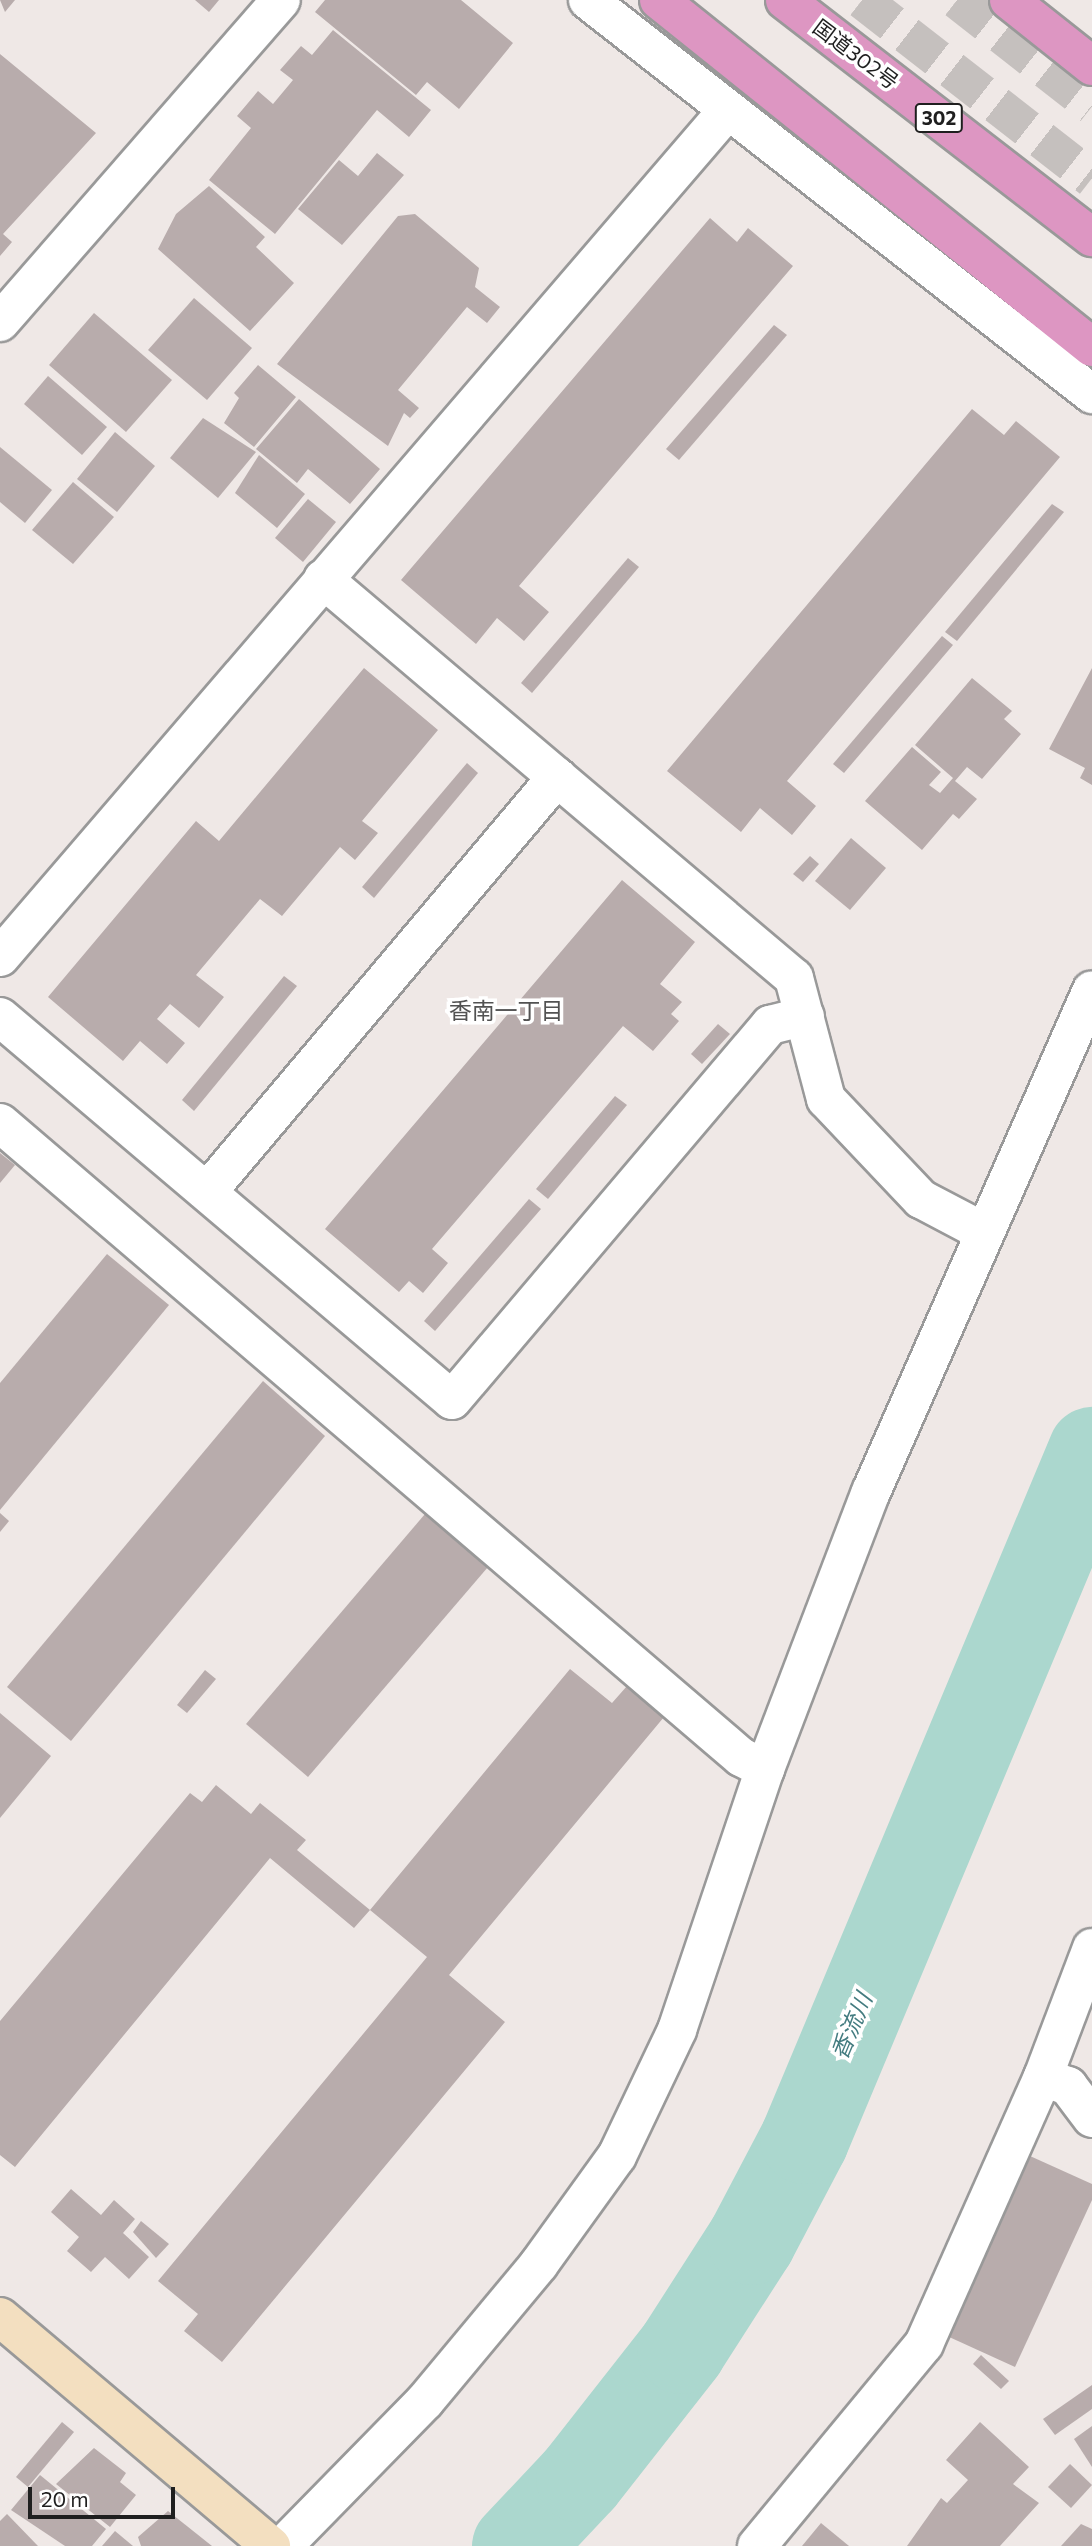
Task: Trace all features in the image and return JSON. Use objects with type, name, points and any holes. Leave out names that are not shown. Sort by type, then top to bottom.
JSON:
[{"type":"highway","points":[[659,0],[1092,347]]},
{"type":"highway","name":"国道302号","points":[[785,0],[1092,237]]},
{"type":"highway","points":[[1009,0],[1092,66]]},
{"type":"street","points":[[0,322],[281,0]]},
{"type":"street","points":[[587,0],[1092,394]]},
{"type":"street","points":[[0,957],[727,111]]},
{"type":"street","points":[[323,579],[794,978],[826,1099],[858,1139],[921,1199],[982,1231]]},
{"type":"street","points":[[207,1192],[557,777]]},
{"type":"street","points":[[282,2546],[425,2401],[539,2264],[617,2156],[677,2030],[765,1769],[871,1492],[982,1231],[1092,989]]},
{"type":"street","points":[[0,1017],[452,1400],[770,1025],[805,1016]]},
{"type":"street","points":[[0,1123],[741,1757],[765,1769]]},
{"type":"street","points":[[757,2546],[924,2344],[1068,2080],[1092,1948]]},
{"type":"street","points":[[1068,2080],[1092,2118]]},
{"type":"street","points":[[0,2317],[271,2546]]},
{"type":"building","points":[[0,0],[15,0],[5,12]]},
{"type":"building","points":[[195,0],[219,0],[209,12]]},
{"type":"building","points":[[325,0],[461,0],[513,43],[459,109],[427,82],[416,95],[315,12]]},
{"type":"building","points":[[333,30],[431,110],[409,137],[377,110],[275,234],[209,180],[251,128],[237,116],[258,91],[273,104],[293,80],[280,70],[301,46],[312,55]]},
{"type":"building","points":[[0,54],[96,133],[3,234],[12,242],[0,256]]},
{"type":"building","points":[[377,153],[404,175],[342,245],[298,209],[339,160],[358,176]]},
{"type":"building","points":[[209,186],[265,237],[256,247],[294,283],[250,331],[158,249],[176,214]]},
{"type":"building","points":[[415,214],[479,268],[475,287],[500,307],[487,323],[467,307],[398,390],[419,408],[410,418],[404,413],[388,446],[277,364],[398,216]]},
{"type":"building","points":[[710,218],[737,242],[748,228],[793,266],[519,586],[549,612],[524,641],[497,618],[476,644],[401,580]]},
{"type":"building","points":[[194,298],[252,348],[207,400],[148,350]]},
{"type":"building","points":[[94,313],[172,380],[126,432],[49,365]]},
{"type":"building","points":[[774,325],[787,335],[679,460],[666,449]]},
{"type":"building","points":[[258,365],[296,397],[254,447],[224,423],[239,398],[234,393]]},
{"type":"building","points":[[48,376],[107,427],[82,455],[24,404]]},
{"type":"building","points":[[299,399],[380,469],[350,504],[308,469],[297,483],[256,449]]},
{"type":"building","points":[[972,409],[1004,435],[1016,421],[1060,457],[787,781],[816,806],[792,835],[760,808],[741,832],[667,771]]},
{"type":"building","points":[[203,418],[256,452],[218,498],[170,458]]},
{"type":"building","points":[[115,432],[155,466],[117,512],[77,479]]},
{"type":"building","points":[[0,447],[52,490],[25,523],[0,502]]},
{"type":"building","points":[[259,455],[305,494],[277,528],[235,493]]},
{"type":"building","points":[[73,482],[114,517],[73,564],[32,530]]},
{"type":"building","points":[[308,499],[336,522],[303,562],[275,538]]},
{"type":"building","points":[[1052,504],[1064,512],[957,641],[945,632]]},
{"type":"building","points":[[628,558],[639,567],[532,693],[521,683]]},
{"type":"building","points":[[942,636],[953,645],[844,773],[833,764]]},
{"type":"building","points":[[364,668],[438,730],[362,821],[378,833],[355,860],[340,847],[282,916],[260,899],[196,975],[224,997],[199,1028],[170,1004],[157,1019],[185,1043],[167,1064],[140,1041],[123,1061],[48,997],[196,821],[219,841]]},
{"type":"building","points":[[1092,668],[1092,785],[1080,778],[1085,768],[1049,749]]},
{"type":"building","points":[[972,678],[1012,711],[1004,719],[1021,734],[982,779],[967,767],[955,781],[977,799],[959,819],[953,814],[922,850],[865,801],[912,747],[941,772],[929,785],[940,793],[953,778],[915,745]]},
{"type":"building","points":[[467,763],[478,773],[374,898],[362,887]]},
{"type":"building","points":[[851,838],[886,868],[850,910],[815,881]]},
{"type":"building","points":[[810,856],[819,864],[803,882],[793,874]]},
{"type":"building","points":[[622,880],[695,942],[660,984],[682,1002],[671,1014],[679,1021],[653,1051],[623,1026],[432,1249],[448,1263],[423,1293],[409,1281],[399,1292],[325,1229]]},
{"type":"building","points":[[284,976],[297,986],[194,1111],[182,1100]]},
{"type":"building","points":[[718,1024],[730,1034],[702,1064],[691,1054]]},
{"type":"building","points":[[615,1096],[627,1105],[548,1199],[536,1189]]},
{"type":"building","points":[[0,1153],[15,1165],[0,1183]]},
{"type":"building","points":[[529,1199],[541,1209],[435,1331],[424,1321]]},
{"type":"building","points":[[107,1254],[169,1305],[0,1510],[0,1383]]},
{"type":"building","points":[[263,1381],[325,1436],[71,1741],[7,1687]]},
{"type":"building","points":[[0,1513],[9,1521],[0,1532]]},
{"type":"building","points":[[425,1514],[488,1567],[308,1777],[246,1724]]},
{"type":"building","points":[[570,1669],[612,1703],[627,1686],[664,1717],[449,1975],[505,2022],[222,2362],[184,2331],[198,2314],[158,2281],[427,1957],[370,1910]]},
{"type":"building","points":[[205,1670],[216,1679],[187,1713],[177,1705]]},
{"type":"building","points":[[0,1713],[51,1756],[0,1818]]},
{"type":"building","points":[[216,1785],[251,1814],[260,1803],[306,1840],[297,1850],[370,1910],[354,1928],[270,1858],[15,2167],[0,2155],[0,2021],[190,1793],[202,1802]]},
{"type":"building","points":[[1030,2156],[1092,2184],[1092,2200],[1015,2367],[947,2336]]},
{"type":"building","points":[[71,2189],[101,2215],[114,2200],[135,2219],[123,2233],[149,2257],[129,2279],[105,2257],[91,2272],[67,2251],[79,2237],[51,2212]]},
{"type":"building","points":[[141,2221],[169,2244],[156,2258],[133,2232]]},
{"type":"building","points":[[981,2355],[1009,2381],[1001,2389],[973,2364]]},
{"type":"building","points":[[1092,2385],[1092,2409],[1055,2435],[1043,2419]]},
{"type":"building","points":[[62,2422],[74,2432],[28,2487],[16,2477]]},
{"type":"building","points":[[980,2422],[1029,2467],[1013,2484],[1039,2503],[1000,2546],[907,2546],[941,2498],[947,2503],[968,2480],[946,2460]]},
{"type":"building","points":[[1092,2426],[1092,2467],[1074,2439]]},
{"type":"building","points":[[94,2448],[126,2473],[120,2482],[136,2495],[110,2527],[56,2484]]},
{"type":"building","points":[[1070,2464],[1092,2485],[1071,2508],[1048,2487]]},
{"type":"building","points":[[40,2475],[106,2529],[92,2546],[65,2546],[11,2510]]},
{"type":"building","points":[[168,2511],[212,2546],[141,2546],[138,2537]]},
{"type":"building","points":[[7,2514],[38,2546],[0,2546],[0,2521]]},
{"type":"building","points":[[821,2523],[849,2546],[802,2546]]},
{"type":"building","points":[[1081,2524],[1092,2529],[1092,2546],[1061,2546]]},
{"type":"building","points":[[115,2531],[133,2546],[102,2546]]},
{"type":"waterway","name":"香流川","points":[[516,2546],[580,2478],[681,2349],[751,2240],[804,2139],[1092,1451]]},
{"type":"tunnel","points":[[862,0],[1092,179]]},
{"type":"tunnel","points":[[957,0],[1092,106]]},
{"type":"district","name":"香南一丁目","points":[[506,1010]]}]
